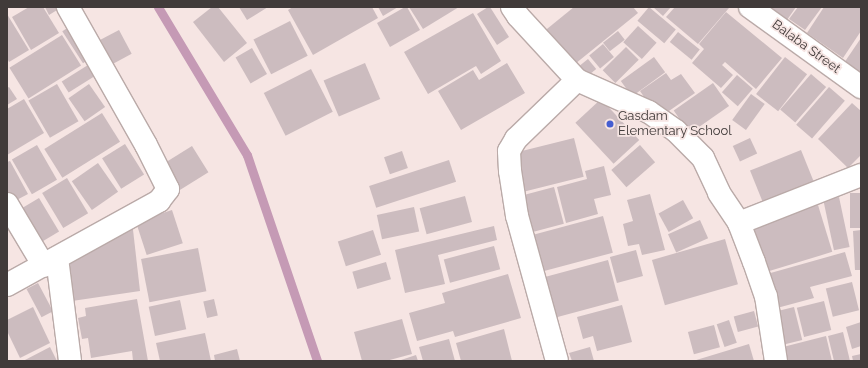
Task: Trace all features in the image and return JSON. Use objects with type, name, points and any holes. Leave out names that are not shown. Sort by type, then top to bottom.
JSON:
[{"type":"street","points":[[7,285],[159,201],[168,189],[146,145],[68,7]]},
{"type":"street","points":[[512,7],[518,16],[577,80],[649,112],[676,131],[703,158],[720,193],[739,224],[766,296],[776,361]]},
{"type":"street","name":"Balaba Street","points":[[750,7],[861,87]]},
{"type":"street","points":[[557,361],[517,216],[510,171],[509,151],[516,139],[577,80]]},
{"type":"street","points":[[739,224],[861,176]]},
{"type":"street","points":[[7,204],[50,262],[70,361]]},
{"type":"building","points":[[29,7],[43,7],[59,33],[31,50],[12,17]]},
{"type":"building","points":[[45,7],[62,7],[49,15]]},
{"type":"building","points":[[212,7],[218,7],[247,43],[224,62],[193,22]]},
{"type":"building","points":[[239,7],[268,7],[247,20]]},
{"type":"building","points":[[293,7],[372,7],[378,18],[313,55],[288,10]]},
{"type":"building","points":[[378,7],[398,7],[383,16]]},
{"type":"building","points":[[407,7],[420,30],[390,47],[377,23]]},
{"type":"building","points":[[409,7],[459,7],[423,29]]},
{"type":"building","points":[[490,7],[509,37],[497,45],[477,14]]},
{"type":"building","points":[[574,7],[633,7],[638,13],[570,68],[542,33]]},
{"type":"building","points":[[649,7],[676,29],[664,43],[637,21]]},
{"type":"building","points":[[653,7],[671,7],[663,16]]},
{"type":"building","points":[[675,7],[729,8],[698,44],[666,17]]},
{"type":"building","points":[[773,7],[796,7],[787,20],[771,10]]},
{"type":"building","points":[[798,7],[822,7],[805,30],[789,19]]},
{"type":"building","points":[[824,7],[861,7],[861,31],[843,58],[807,33]]},
{"type":"building","points":[[726,12],[782,58],[756,89],[725,62],[722,65],[733,75],[721,88],[692,63],[704,49],[699,44]]},
{"type":"building","points":[[473,13],[501,61],[481,74],[476,66],[428,94],[404,52]]},
{"type":"building","points":[[7,14],[29,50],[9,62],[7,58]]},
{"type":"building","points":[[290,21],[308,56],[271,74],[253,40]]},
{"type":"building","points":[[638,26],[657,43],[642,59],[623,42]]},
{"type":"building","points":[[69,27],[90,59],[83,63],[62,31]]},
{"type":"building","points":[[119,30],[132,54],[113,64],[100,40]]},
{"type":"building","points":[[618,31],[625,40],[610,51],[603,43]]},
{"type":"building","points":[[678,32],[700,50],[692,60],[670,42]]},
{"type":"building","points":[[62,35],[81,66],[28,98],[9,68]]},
{"type":"building","points":[[861,38],[861,74],[844,63]]},
{"type":"building","points":[[603,44],[614,57],[600,69],[589,56]]},
{"type":"building","points":[[626,47],[639,60],[615,83],[603,70]]},
{"type":"building","points":[[252,48],[267,74],[251,83],[236,58]]},
{"type":"building","points":[[654,57],[665,72],[632,96],[621,81]]},
{"type":"building","points":[[785,57],[807,74],[778,111],[756,94]]},
{"type":"building","points":[[588,59],[596,69],[585,78],[577,68]]},
{"type":"building","points":[[365,63],[380,99],[339,116],[324,81]]},
{"type":"building","points":[[507,63],[525,93],[461,130],[438,91],[473,70],[479,80]]},
{"type":"building","points":[[88,65],[95,76],[69,92],[62,81]]},
{"type":"building","points":[[311,69],[333,112],[286,136],[264,93]]},
{"type":"building","points":[[666,73],[671,80],[681,74],[695,93],[666,113],[660,105],[653,110],[640,91]]},
{"type":"building","points":[[811,74],[826,87],[795,123],[780,109]]},
{"type":"building","points":[[737,75],[753,89],[738,106],[722,92]]},
{"type":"building","points":[[713,83],[729,106],[690,133],[674,111]]},
{"type":"building","points":[[57,84],[79,121],[50,138],[28,100]]},
{"type":"building","points":[[89,84],[105,107],[85,121],[69,98]]},
{"type":"building","points":[[9,87],[17,99],[7,105],[7,88]]},
{"type":"building","points":[[829,87],[845,101],[812,139],[796,125]]},
{"type":"building","points":[[751,94],[765,104],[746,130],[732,120]]},
{"type":"building","points":[[24,99],[44,133],[7,155],[7,109]]},
{"type":"building","points":[[601,99],[639,140],[614,164],[575,123]]},
{"type":"building","points":[[852,103],[861,111],[861,155],[848,168],[818,139]]},
{"type":"building","points":[[102,113],[120,142],[62,178],[44,149]]},
{"type":"building","points":[[574,138],[584,177],[521,193],[511,154]]},
{"type":"building","points":[[750,138],[757,153],[740,161],[733,146]]},
{"type":"building","points":[[125,144],[144,175],[121,189],[102,158]]},
{"type":"building","points":[[37,145],[57,180],[32,194],[12,160]]},
{"type":"building","points":[[640,145],[655,162],[626,187],[611,170]]},
{"type":"building","points":[[192,146],[208,172],[178,191],[161,165]]},
{"type":"building","points":[[801,150],[814,182],[763,203],[750,171]]},
{"type":"building","points":[[402,151],[408,168],[390,174],[384,157]]},
{"type":"building","points":[[449,160],[456,182],[376,208],[369,186]]},
{"type":"building","points":[[10,161],[28,194],[11,203],[7,196],[7,162]]},
{"type":"building","points":[[98,163],[118,192],[92,210],[72,181]]},
{"type":"building","points":[[604,166],[611,195],[594,199],[598,214],[566,223],[557,187],[587,179],[585,171]]},
{"type":"building","points":[[67,178],[88,213],[63,228],[42,193]]},
{"type":"building","points":[[554,187],[564,224],[526,234],[516,197]]},
{"type":"building","points":[[850,193],[861,193],[861,228],[850,228]]},
{"type":"building","points":[[650,194],[665,250],[642,255],[639,244],[628,246],[623,224],[633,221],[627,200]]},
{"type":"building","points":[[465,196],[472,222],[427,234],[420,208]]},
{"type":"building","points":[[839,197],[850,247],[834,250],[823,200]]},
{"type":"building","points":[[39,198],[59,231],[40,243],[20,209]]},
{"type":"building","points":[[683,200],[693,218],[669,232],[659,214]]},
{"type":"building","points":[[818,205],[832,252],[764,273],[750,226]]},
{"type":"building","points":[[414,207],[419,231],[382,239],[377,215]]},
{"type":"building","points":[[172,210],[183,243],[147,255],[136,222]]},
{"type":"building","points":[[603,216],[613,253],[540,272],[531,235]]},
{"type":"building","points":[[700,220],[708,238],[676,253],[668,234]]},
{"type":"building","points":[[132,221],[140,291],[72,301],[62,261]]},
{"type":"building","points":[[494,226],[497,240],[438,255],[445,284],[405,293],[395,250]]},
{"type":"building","points":[[373,230],[381,255],[346,266],[338,241]]},
{"type":"building","points":[[861,230],[861,270],[855,270],[853,231]]},
{"type":"building","points":[[725,239],[738,284],[665,305],[652,260]]},
{"type":"building","points":[[494,246],[500,269],[450,283],[444,259]]},
{"type":"building","points":[[198,248],[206,291],[149,302],[141,259]]},
{"type":"building","points":[[636,250],[643,276],[617,283],[610,257]]},
{"type":"building","points":[[845,252],[852,276],[810,287],[814,298],[777,308],[767,274]]},
{"type":"building","points":[[608,260],[619,301],[548,319],[537,279]]},
{"type":"building","points":[[386,262],[391,279],[357,289],[352,272]]},
{"type":"building","points":[[508,274],[521,318],[455,337],[453,331],[417,341],[409,313],[445,303],[442,293]]},
{"type":"building","points":[[852,282],[859,310],[833,317],[826,289]]},
{"type":"building","points":[[38,283],[53,311],[42,317],[27,289]]},
{"type":"building","points":[[137,299],[148,361],[133,361],[132,351],[91,358],[88,338],[82,339],[78,318],[86,316],[85,308]]},
{"type":"building","points":[[214,299],[218,316],[207,318],[203,301]]},
{"type":"building","points":[[180,300],[186,329],[155,336],[149,307]]},
{"type":"building","points":[[824,301],[831,330],[804,337],[797,308]]},
{"type":"building","points":[[622,305],[632,342],[597,351],[593,336],[583,339],[577,317]]},
{"type":"building","points":[[33,307],[50,343],[20,358],[7,331],[7,320]]},
{"type":"building","points":[[794,307],[802,340],[780,346],[772,313]]},
{"type":"building","points":[[754,311],[758,326],[738,332],[734,316]]},
{"type":"building","points":[[402,319],[412,354],[386,361],[362,361],[354,332]]},
{"type":"building","points":[[729,320],[737,343],[725,347],[717,324]]},
{"type":"building","points":[[861,322],[861,346],[852,349],[846,327]]},
{"type":"building","points":[[714,325],[720,347],[694,354],[688,332]]},
{"type":"building","points":[[504,329],[512,361],[461,361],[456,343]]},
{"type":"building","points":[[843,332],[850,361],[834,361],[828,336]]},
{"type":"building","points":[[205,333],[211,361],[160,361],[156,343]]},
{"type":"building","points":[[826,336],[832,361],[787,361],[783,347]]},
{"type":"building","points":[[449,339],[455,361],[423,361],[419,347]]},
{"type":"building","points":[[749,344],[754,361],[693,361]]},
{"type":"building","points":[[50,347],[57,361],[23,361]]},
{"type":"building","points":[[590,347],[594,361],[572,361],[569,353]]},
{"type":"building","points":[[237,349],[240,361],[215,361],[214,355]]},
{"type":"building","points":[[861,354],[861,361],[853,361],[852,356]]},
{"type":"building","points":[[416,355],[418,361],[398,361]]},
{"type":"waterway","points":[[158,7],[247,155],[317,361]]},
{"type":"place","name":"Gasdam Elementary School","points":[[610,124]]}]
